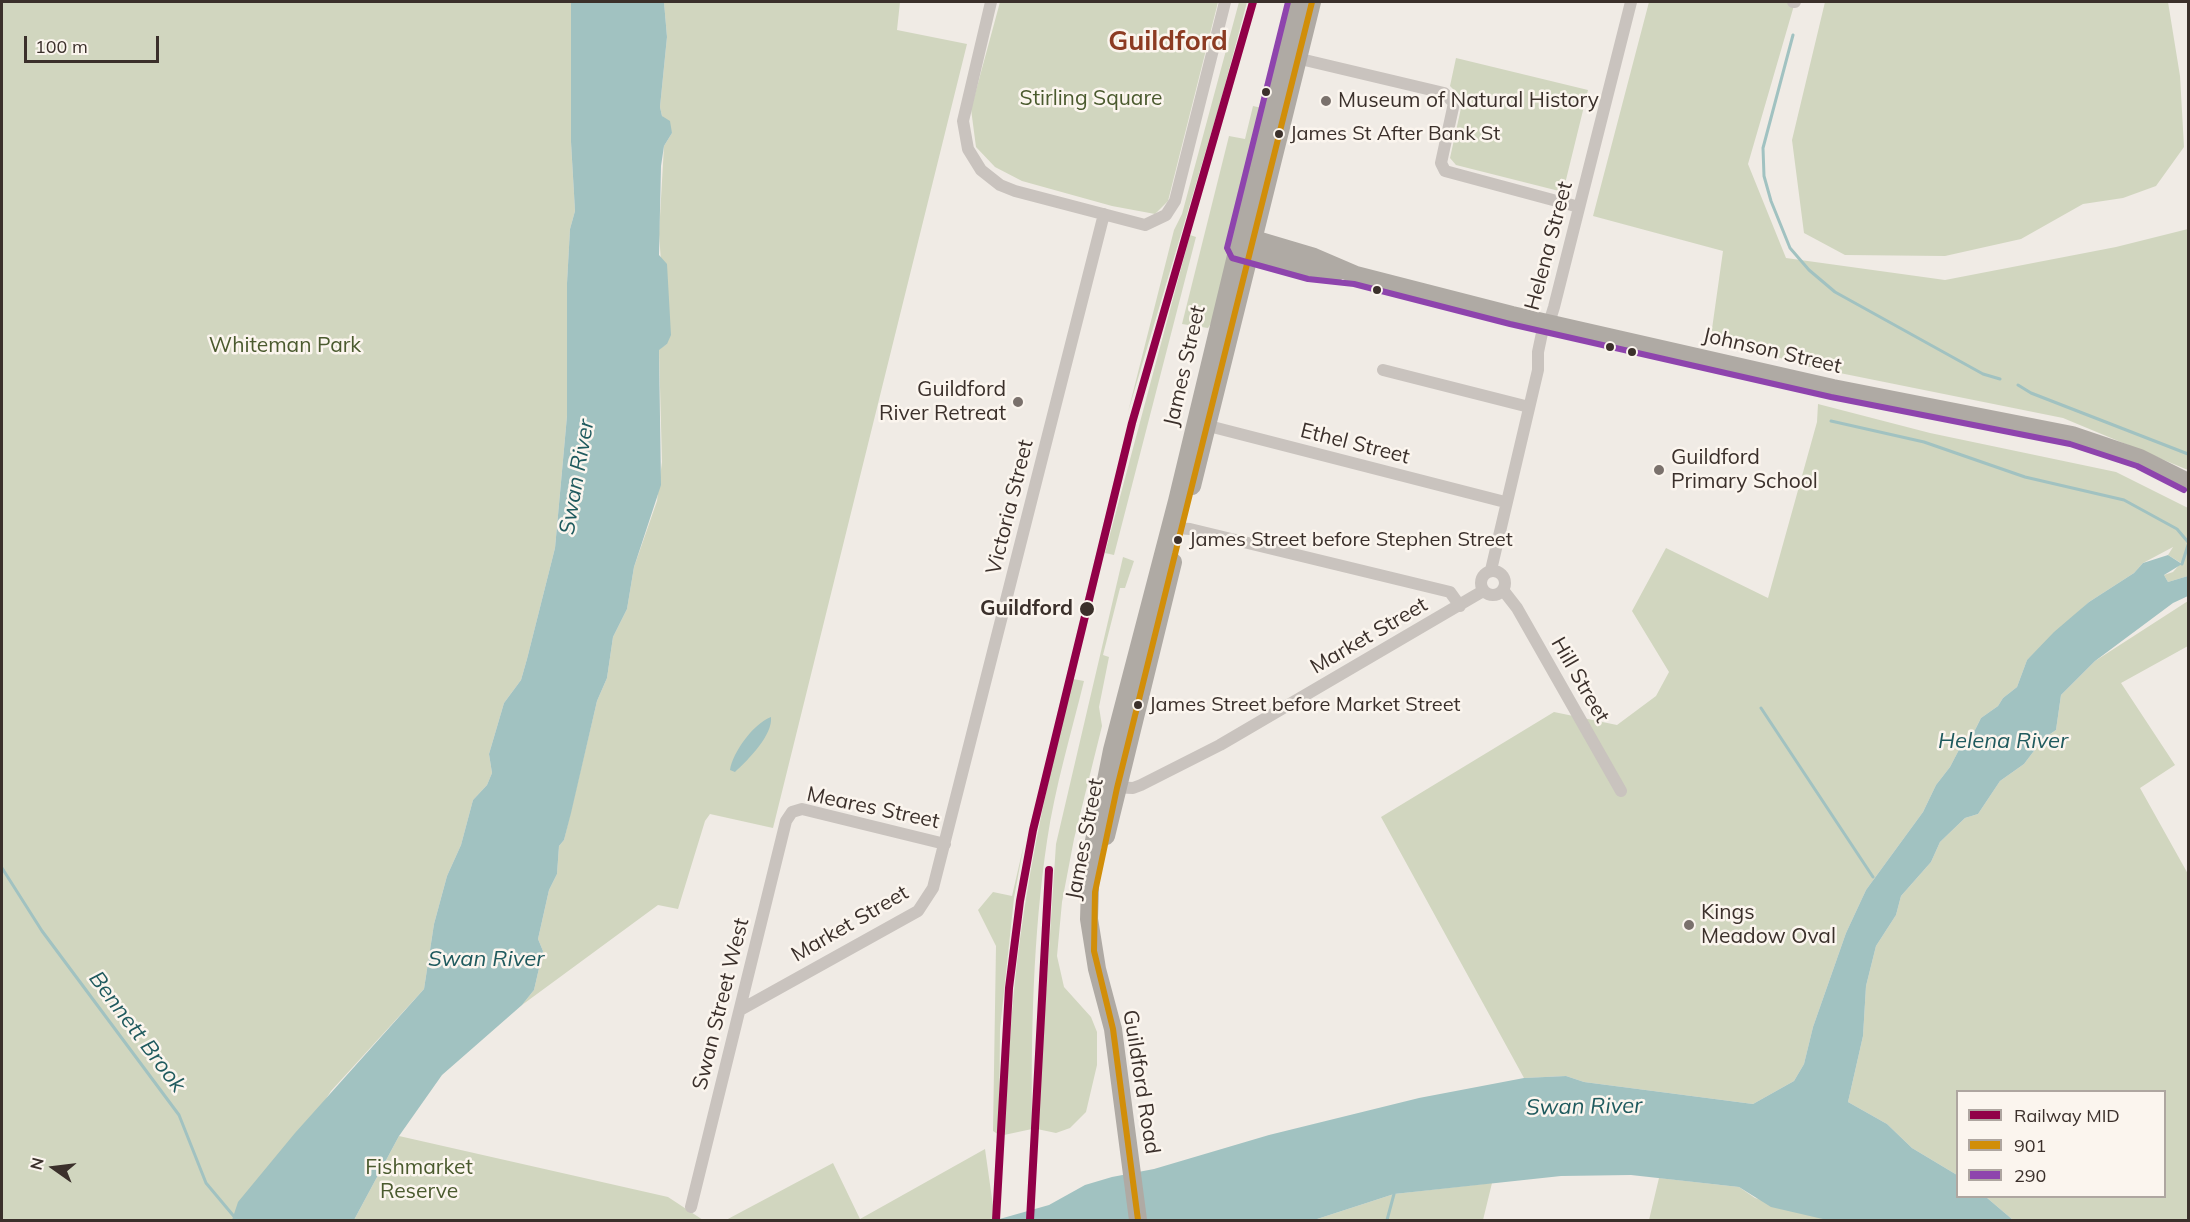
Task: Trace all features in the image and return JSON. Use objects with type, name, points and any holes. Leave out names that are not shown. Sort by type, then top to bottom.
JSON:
[{"type":"highway","name":"James Street","points":[[1111,784],[1145,677],[1182,527],[1201,424],[1290,56],[1297,2]]},
{"type":"highway","name":"James Street","points":[[1290,56],[1312,2]]},
{"type":"highway","name":"Johnson Street","points":[[1244,244],[1310,270],[1356,274],[1549,323],[1833,388],[2072,435],[2106,444],[2182,479]]},
{"type":"highway","name":"James Street","points":[[1094,951],[1095,892],[1117,732],[1166,540],[1201,424]]},
{"type":"highway","points":[[1117,732],[1129,725],[1145,677]]},
{"type":"highway","name":"Guildford Road","points":[[1094,951],[1113,1029],[1138,1221]]},
{"type":"street","points":[[991,2],[965,105],[963,128],[968,149],[981,170],[1000,185],[1015,191],[1145,225],[1166,215],[1175,201],[1225,2]]},
{"type":"street","name":"Helena Street","points":[[1491,570],[1505,502],[1538,370],[1542,333],[1549,323],[1631,2]]},
{"type":"street","points":[[1290,56],[1444,93],[1454,103],[1441,163],[1445,171],[1579,207]]},
{"type":"street","name":"Victoria Street","points":[[945,844],[1104,214]]},
{"type":"street","points":[[1383,370],[1529,407]]},
{"type":"street","name":"Ethel Street","points":[[1201,424],[1505,502]]},
{"type":"street","points":[[1166,540],[1174,529],[1182,527],[1450,592],[1460,606]]},
{"type":"street","points":[[1491,570],[1504,576],[1503,590],[1491,596],[1483,591],[1480,581],[1491,570]]},
{"type":"street","name":"Hill Street","points":[[1503,590],[1516,608],[1621,791]]},
{"type":"street","name":"Market Street","points":[[1111,784],[1146,781],[1220,745],[1483,591]]},
{"type":"street","name":"Meares Street","points":[[792,812],[802,809],[945,844]]},
{"type":"street","name":"Swan Street West","points":[[691,1207],[786,821],[792,812]]},
{"type":"street","name":"Market Street","points":[[740,1010],[918,911],[933,888],[945,844]]},
{"type":"green space","name":"Whiteman Park","points":[[2,2],[571,2],[571,142],[575,211],[570,229],[567,283],[567,416],[555,548],[527,659],[521,680],[504,703],[489,754],[492,773],[487,785],[473,800],[461,845],[447,876],[434,924],[424,989],[331,1091],[249,1220],[2,1220]]},
{"type":"green space","points":[[664,2],[900,2],[897,30],[967,44],[773,828],[710,814],[705,821],[678,909],[658,905],[522,1005],[534,990],[543,951],[538,939],[549,890],[557,874],[559,846],[564,840],[597,701],[607,678],[613,637],[627,609],[634,567],[657,501],[662,462],[659,349],[667,344],[659,234],[664,146],[672,133],[662,116],[660,107],[667,37]]},
{"type":"green space","name":"Stirling Square","points":[[1000,2],[1218,2],[1168,201],[1155,214],[1112,206],[1022,181],[995,167],[976,147],[971,109]]},
{"type":"green space","points":[[1239,2],[1247,2],[1221,100],[1128,412],[1174,230],[1182,214]]},
{"type":"green space","points":[[1649,2],[1795,2],[1748,164],[1786,258],[1945,280],[2116,247],[2188,229],[2188,470],[2063,418],[1805,366],[1711,336],[1723,251],[1593,216]]},
{"type":"green space","points":[[1825,2],[2168,2],[2180,76],[2184,147],[2156,186],[2123,198],[2083,204],[2021,239],[1945,256],[1845,255],[1804,233],[1792,140]]},
{"type":"green space","points":[[1456,58],[1588,90],[1563,192],[1456,165],[1450,158],[1463,99],[1450,86]]},
{"type":"green space","points":[[1253,106],[1262,108],[1212,322],[1208,328],[1182,324],[1229,136],[1245,139]]},
{"type":"green space","points":[[1190,235],[1196,237],[1114,555],[1105,553]]},
{"type":"green space","points":[[1818,404],[1930,433],[2116,472],[2188,508],[2188,576],[2168,582],[2164,575],[2173,572],[2181,563],[2168,555],[2173,547],[2143,563],[2134,573],[2089,602],[2027,660],[2017,687],[2003,698],[1998,706],[1981,718],[1936,785],[1923,812],[1866,890],[1846,933],[1813,1027],[1804,1064],[1794,1081],[1753,1104],[1584,1082],[1566,1076],[1524,1078],[1381,817],[1554,712],[1617,725],[1656,696],[1669,672],[1632,611],[1666,548],[1768,598],[1817,422]]},
{"type":"green space","points":[[1123,557],[1134,561],[1125,588],[1120,588],[1103,655],[1109,657],[1099,707],[1102,726],[1074,839],[1062,902],[1057,956],[1064,987],[1091,1017],[1097,1032],[1097,1065],[1086,1112],[1070,1128],[1056,1133],[1037,1129],[1056,844]]},
{"type":"green space","points":[[2188,601],[2188,646],[2121,683],[2175,765],[2140,788],[2188,874],[2188,1220],[2013,1220],[1987,1198],[2166,1198],[2166,1090],[1956,1090],[1956,1174],[1912,1148],[1887,1124],[1848,1102],[1863,1036],[1866,986],[1876,946],[1896,915],[1901,896],[1931,862],[1940,842],[1965,818],[1978,814],[2000,781],[2024,764],[2043,739],[2056,730],[2061,695],[2095,661]]},
{"type":"green space","points":[[1073,679],[1084,681],[1050,821],[1042,877],[1033,1021],[1032,1129],[1004,1135],[1014,988],[1020,939],[1043,808]]},
{"type":"green space","points":[[1024,844],[1014,898],[1000,1029],[999,1135],[993,1131],[996,946],[978,910],[993,892],[1012,896]]},
{"type":"green space","name":"Fishmarket Reserve","points":[[399,1136],[668,1197],[703,1220],[354,1220]]},
{"type":"green space","points":[[985,1149],[995,1220],[726,1220],[833,1163],[860,1219]]},
{"type":"green space","points":[[1659,1178],[1739,1187],[1755,1198],[1827,1220],[1649,1220]]},
{"type":"green space","points":[[1492,1183],[1483,1220],[1314,1220],[1394,1194]]},
{"type":"water","name":"Swan River","points":[[571,2],[664,2],[667,37],[660,107],[662,116],[670,121],[672,133],[664,146],[661,166],[659,255],[667,264],[671,335],[667,344],[659,350],[661,485],[634,567],[627,609],[613,637],[607,678],[597,701],[564,840],[559,846],[557,874],[549,890],[538,939],[543,951],[534,990],[522,1005],[442,1075],[399,1136],[354,1220],[232,1220],[238,1202],[295,1133],[424,989],[434,924],[447,876],[461,845],[473,800],[487,785],[492,773],[489,754],[504,703],[521,680],[527,659],[555,548],[567,416],[567,283],[570,229],[575,211],[571,142]]},
{"type":"water","name":"Swan River","points":[[2168,555],[2182,564],[2164,575],[2168,582],[2188,576],[2188,596],[2173,603],[2095,661],[2061,695],[2056,730],[2043,739],[2024,764],[2000,781],[1978,814],[1965,818],[1940,842],[1931,862],[1901,896],[1896,915],[1876,946],[1866,986],[1863,1036],[1848,1102],[1887,1124],[1912,1148],[1956,1174],[1956,1198],[1987,1198],[2013,1220],[1827,1220],[1771,1207],[1739,1187],[1631,1175],[1561,1176],[1394,1194],[1314,1220],[996,1220],[1049,1205],[1085,1185],[1112,1177],[1154,1169],[1269,1135],[1419,1098],[1524,1078],[1566,1076],[1584,1082],[1753,1104],[1794,1081],[1804,1064],[1813,1027],[1846,933],[1866,890],[1923,812],[1936,785],[1950,767],[1963,742],[1975,730],[1981,718],[1998,706],[2003,698],[2017,687],[2027,660],[2054,632],[2089,602],[2134,573],[2143,563]]},
{"type":"water","points":[[771,717],[768,732],[759,747],[735,772],[730,770],[735,755],[745,739],[757,726]]},
{"type":"waterway","points":[[1793,35],[1763,148],[1764,176],[1771,201],[1790,248],[1809,270],[1835,292],[1983,374],[2000,379]]},
{"type":"waterway","points":[[2018,385],[2031,393],[2188,454]]},
{"type":"waterway","points":[[1831,421],[1924,442],[2025,477],[2124,500],[2177,529],[2188,542]]},
{"type":"waterway","points":[[2182,564],[2188,545]]},
{"type":"waterway","points":[[1761,708],[1873,877]]},
{"type":"waterway","name":"Bennett Brook","points":[[2,868],[42,931],[179,1115],[206,1183],[237,1220]]},
{"type":"waterway","points":[[1387,1220],[1394,1194]]},
{"type":"rail line","name":"MID","points":[[996,1220],[1009,988],[1020,901],[1033,830],[1132,423],[1253,2]]},
{"type":"rail line","name":"MID","points":[[1030,1220],[1049,870]]},
{"type":"transit line","name":"290","points":[[1288,2],[1227,248],[1232,258],[1308,279],[1354,284],[1510,324],[1831,397],[2070,444],[2137,466],[2184,490]]},
{"type":"transit line","name":"901","points":[[1138,1220],[1113,1029],[1094,951],[1095,892],[1117,788],[1312,2]]},
{"type":"place","name":"Museum of Natural History","points":[[1326,101]]},
{"type":"place","name":"James St After Bank St","points":[[1279,134]]},
{"type":"place","name":"Guildford River Retreat","points":[[1018,402]]},
{"type":"place","name":"Guildford Primary School","points":[[1659,470]]},
{"type":"place","name":"James Street before Stephen Street","points":[[1178,540]]},
{"type":"place","name":"Guildford","points":[[1087,609]]},
{"type":"place","name":"James Street before Market Street","points":[[1138,705]]},
{"type":"place","name":"Kings Meadow Oval","points":[[1689,925]]},
{"type":"district","name":"Guildford","points":[[1168,42]]},
{"type":"water label","name":"Helena River","points":[[2003,741]]}]
